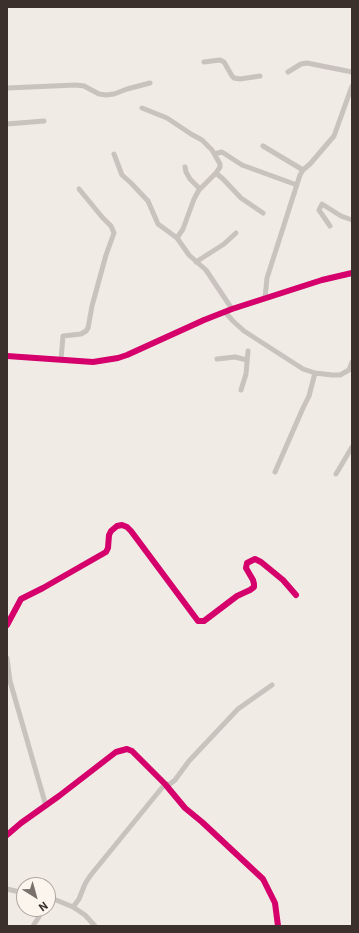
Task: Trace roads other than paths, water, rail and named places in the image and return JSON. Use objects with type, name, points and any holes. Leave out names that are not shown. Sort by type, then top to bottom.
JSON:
[{"type":"street","points":[[204,62],[220,60],[224,62],[234,78],[260,76]]},
{"type":"street","points":[[288,72],[301,64],[307,63],[352,72]]},
{"type":"street","points":[[7,88],[80,85],[99,94],[106,95],[114,94],[127,88],[150,83]]},
{"type":"street","points":[[265,298],[267,278],[303,170],[334,136],[352,86]]},
{"type":"street","points":[[142,108],[167,118],[202,140],[220,164],[220,167],[216,173],[200,189],[194,199],[183,229],[177,238]]},
{"type":"street","points":[[7,124],[44,121]]},
{"type":"street","points":[[263,146],[303,170]]},
{"type":"street","points":[[214,154],[222,152],[242,165],[297,185]]},
{"type":"street","points":[[114,154],[122,175],[148,201],[158,224],[177,238],[189,255],[206,270],[232,309]]},
{"type":"street","points":[[185,167],[190,179],[200,189]]},
{"type":"street","points":[[216,173],[241,198],[263,213]]},
{"type":"street","points":[[61,359],[63,336],[81,334],[88,328],[92,306],[106,255],[114,233],[111,226],[79,189]]},
{"type":"street","points":[[330,226],[319,210],[322,204],[341,216],[352,220]]},
{"type":"street","points":[[196,262],[224,244],[236,233]]},
{"type":"street","points":[[7,356],[93,362],[118,358],[232,309],[322,280],[352,273]]},
{"type":"street","points":[[225,312],[232,321],[244,330],[303,369],[315,373],[340,375],[349,373],[352,362]]},
{"type":"street","points":[[241,390],[246,374],[248,351]]},
{"type":"street","points":[[217,359],[235,358],[247,360]]},
{"type":"street","points":[[275,472],[309,396],[315,373]]},
{"type":"street","points":[[336,474],[352,447]]},
{"type":"street","points":[[7,625],[21,599],[104,554],[108,550],[109,535],[111,531],[117,526],[122,525],[131,531],[198,621],[204,621],[237,596],[254,587],[253,580],[246,568],[247,563],[255,559],[283,580],[296,595]]},
{"type":"street","points":[[7,658],[10,681],[24,724],[46,806]]},
{"type":"street","points":[[73,907],[79,899],[90,876],[165,784],[170,784],[175,780],[189,761],[238,709],[272,685]]},
{"type":"street","points":[[7,835],[116,752],[127,749],[132,751],[165,784],[185,808],[263,879],[275,903],[278,926]]},
{"type":"street","points":[[56,901],[73,907],[85,915],[95,926]]},
{"type":"street","points":[[33,926],[39,917]]}]
